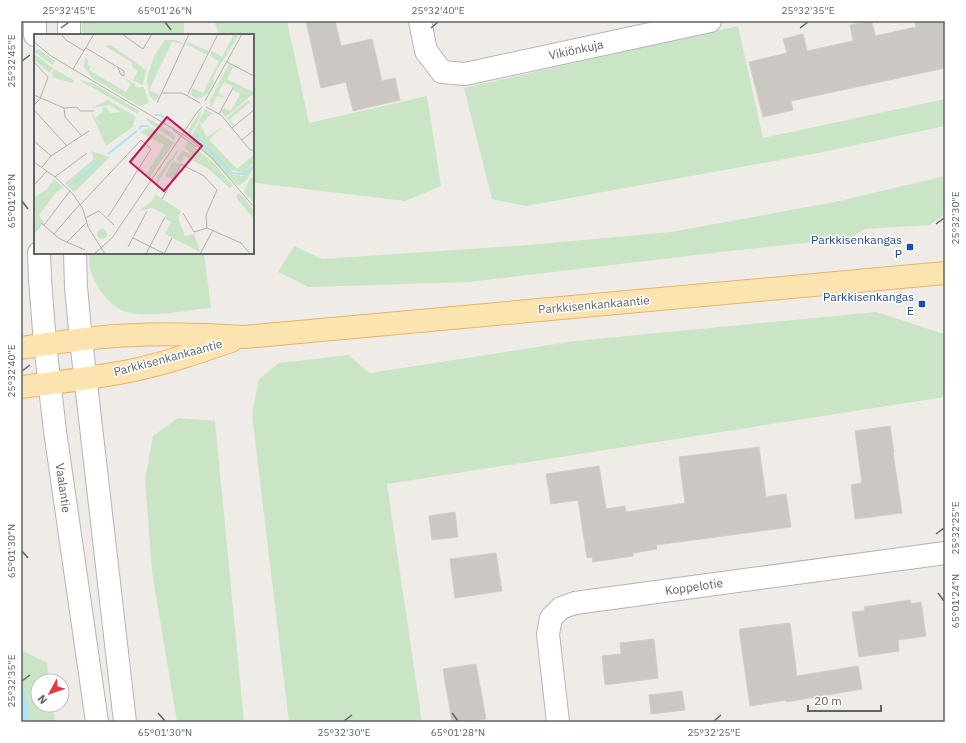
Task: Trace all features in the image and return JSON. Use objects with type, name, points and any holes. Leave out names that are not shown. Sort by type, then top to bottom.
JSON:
[{"type":"main road","name":"Parkkisenkankaantie","points":[[21,348],[136,334],[244,337],[945,273]]},
{"type":"main road","name":"Parkkisenkankaantie","points":[[21,387],[85,379],[135,370],[244,337]]},
{"type":"street","points":[[35,21],[35,34]]},
{"type":"street","points":[[69,21],[69,34]]},
{"type":"street","name":"Vikiönkuja","points":[[420,21],[426,51],[442,72],[465,74],[710,21]]},
{"type":"street","name":"Vaalantie","points":[[39,254],[45,344],[55,431],[97,722]]},
{"type":"street","points":[[75,254],[76,287],[85,379],[124,722]]},
{"type":"street","name":"Koppelotie","points":[[558,722],[548,634],[551,618],[561,608],[575,602],[945,553]]},
{"type":"green space","points":[[82,21],[184,21],[184,34],[82,34]]},
{"type":"green space","points":[[214,21],[287,21],[309,123],[427,96],[441,186],[405,201],[256,183],[254,181],[254,34],[219,34]]},
{"type":"green space","points":[[738,26],[763,138],[945,99],[945,126],[818,153],[526,206],[492,199],[464,88]]},
{"type":"green space","points":[[945,176],[945,214],[930,225],[865,229],[850,238],[469,282],[309,287],[278,272],[294,246],[322,259],[529,245],[671,232],[835,202]]},
{"type":"green space","points":[[89,254],[204,254],[211,308],[153,314],[123,311],[112,304],[99,289],[90,269]]},
{"type":"green space","points":[[876,312],[945,334],[945,397],[387,484],[422,722],[289,722],[252,415],[259,379],[279,363],[348,355],[370,373],[575,341]]},
{"type":"green space","points":[[178,418],[215,421],[244,722],[177,722],[152,572],[145,480],[153,436]]},
{"type":"green space","points":[[21,650],[47,663],[48,673],[30,673],[30,713],[54,713],[55,722],[21,722]]},
{"type":"building","points":[[306,21],[335,21],[341,46],[372,39],[382,81],[395,78],[400,100],[353,111],[346,82],[321,88]]},
{"type":"building","points":[[872,21],[875,36],[916,27],[915,21],[945,21],[945,68],[791,101],[793,110],[763,117],[749,62],[787,53],[783,39],[803,34],[807,51],[853,41],[850,25]]},
{"type":"building","points":[[890,426],[902,513],[855,519],[851,485],[862,483],[855,431]]},
{"type":"building","points":[[759,447],[766,497],[786,494],[791,527],[656,545],[657,549],[633,553],[633,556],[593,562],[592,557],[587,558],[578,500],[551,504],[546,474],[599,466],[606,509],[625,506],[626,512],[685,503],[679,457]]},
{"type":"building","points":[[455,512],[458,537],[432,540],[429,516]]},
{"type":"building","points":[[496,553],[502,591],[455,598],[450,559]]},
{"type":"building","points":[[910,600],[911,604],[921,602],[926,636],[898,640],[899,651],[859,657],[852,612],[865,611],[864,607]]},
{"type":"building","points":[[790,623],[797,676],[858,666],[862,689],[786,702],[786,700],[750,706],[739,629]]},
{"type":"building","points":[[654,639],[658,678],[605,685],[602,656],[621,654],[620,643]]},
{"type":"building","points":[[476,664],[486,719],[467,722],[452,722],[443,669]]},
{"type":"building","points":[[682,691],[685,710],[651,714],[649,695]]},
{"type":"waterway","points":[[21,691],[26,722]]},
{"type":"place","name":"Parkkisenkangas P","points":[[910,247]]},
{"type":"place","name":"Parkkisenkangas E","points":[[922,304]]}]
